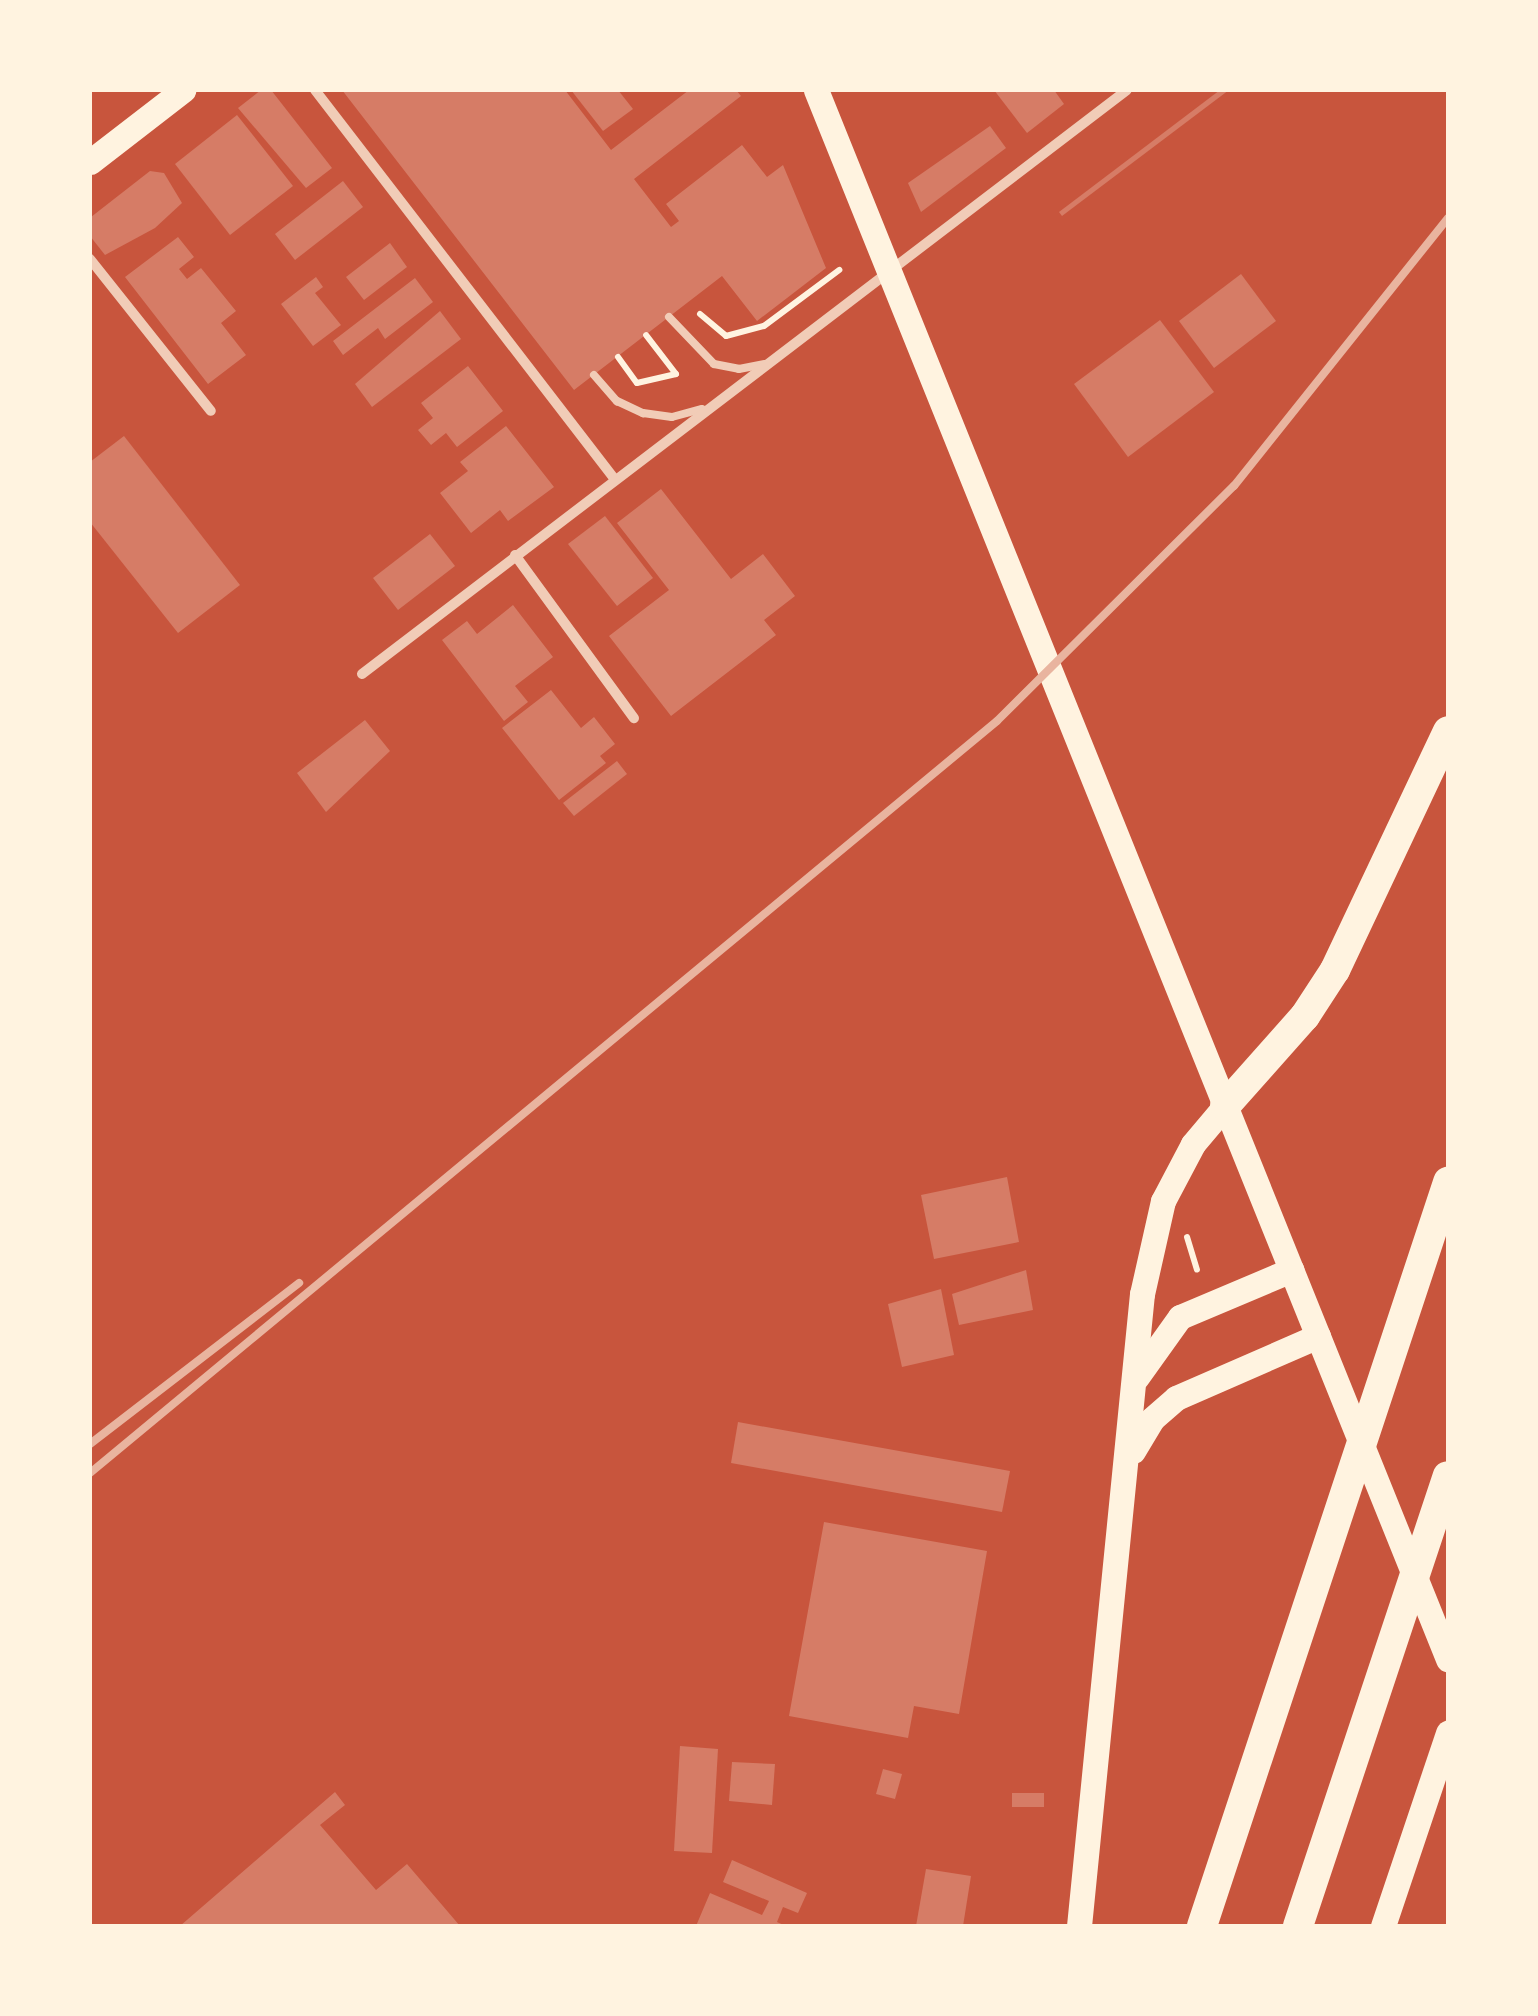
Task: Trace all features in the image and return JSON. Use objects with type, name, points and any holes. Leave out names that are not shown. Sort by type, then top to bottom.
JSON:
[{"type":"highway","points":[[1225,1106],[1328,982],[1448,731]]},
{"type":"highway","points":[[1202,1926],[1448,1182]]},
{"type":"highway","points":[[1298,1926],[1448,1476]]},
{"type":"main road","points":[[90,162],[183,90]]},
{"type":"main road","points":[[816,90],[1448,1660]]},
{"type":"main road","points":[[1079,1926],[1142,1294],[1163,1200],[1193,1144],[1225,1106]]},
{"type":"main road","points":[[1132,1390],[1152,1350],[1180,1317],[1291,1270]]},
{"type":"main road","points":[[1126,1475],[1136,1440],[1176,1398],[1318,1336]]},
{"type":"main road","points":[[1383,1926],[1448,1733]]},
{"type":"street","points":[[315,90],[614,478]]},
{"type":"street","points":[[362,674],[702,409],[890,272],[1127,90]]},
{"type":"street","points":[[90,260],[211,411]]},
{"type":"street","points":[[515,555],[634,718]]},
{"type":"lane","points":[[668,317],[714,364],[739,369],[765,364]]},
{"type":"lane","points":[[594,375],[617,401],[642,413],[672,417],[702,409]]},
{"type":"path","points":[[692,307],[726,336],[764,326],[839,270]]},
{"type":"path","points":[[618,357],[638,383],[676,374],[646,335]]},
{"type":"path","points":[[1181,1228],[1197,1269]]},
{"type":"building","points":[[261,90],[271,90],[332,168],[306,188],[238,108]]},
{"type":"building","points":[[342,90],[565,90],[611,150],[689,90],[736,90],[741,96],[634,179],[671,227],[679,221],[666,204],[742,145],[767,177],[783,165],[826,268],[757,321],[722,276],[574,390]]},
{"type":"building","points":[[571,90],[618,90],[633,109],[603,131]]},
{"type":"building","points":[[994,90],[1054,90],[1064,104],[1027,133]]},
{"type":"building","points":[[1220,90],[1229,90],[1062,216],[1059,212]]},
{"type":"building","points":[[237,115],[293,186],[230,235],[175,164]]},
{"type":"building","points":[[990,126],[1006,148],[921,212],[908,183]]},
{"type":"building","points":[[150,171],[164,173],[182,203],[155,228],[105,255],[90,236],[91,217]]},
{"type":"building","points":[[343,181],[363,207],[295,260],[275,234]]},
{"type":"building","points":[[178,237],[194,257],[179,269],[187,279],[201,268],[236,311],[221,323],[246,355],[208,384],[125,277]]},
{"type":"building","points":[[390,243],[407,267],[364,300],[346,277]]},
{"type":"building","points":[[1241,274],[1276,321],[1214,368],[1179,321]]},
{"type":"building","points":[[316,277],[323,287],[315,293],[341,325],[313,346],[281,304]]},
{"type":"building","points":[[415,278],[433,302],[385,339],[378,328],[343,355],[333,341]]},
{"type":"building","points":[[440,311],[461,339],[372,407],[355,384]]},
{"type":"building","points":[[1160,320],[1214,392],[1128,457],[1074,384]]},
{"type":"building","points":[[468,366],[503,411],[457,447],[446,433],[431,445],[418,430],[433,418],[421,403]]},
{"type":"building","points":[[506,426],[554,487],[508,521],[500,510],[471,533],[440,493],[468,471],[460,462]]},
{"type":"building","points":[[124,436],[240,585],[178,633],[90,522],[90,462]]},
{"type":"building","points":[[661,489],[731,579],[763,554],[795,596],[764,620],[776,635],[671,716],[609,636],[669,590],[617,523]]},
{"type":"building","points":[[605,516],[653,578],[617,606],[568,544]]},
{"type":"building","points":[[430,534],[455,566],[398,610],[373,578]]},
{"type":"building","points":[[513,605],[553,657],[515,686],[528,702],[504,721],[442,640],[467,621],[477,634]]},
{"type":"building","points":[[551,690],[581,728],[594,717],[615,744],[600,756],[606,763],[559,800],[502,728]]},
{"type":"building","points":[[365,720],[390,751],[326,812],[297,773]]},
{"type":"building","points":[[617,761],[627,774],[574,816],[563,803]]},
{"type":"building","points":[[1007,1177],[1019,1242],[934,1259],[921,1195]]},
{"type":"building","points":[[1026,1270],[1033,1310],[959,1325],[952,1294]]},
{"type":"building","points":[[941,1289],[954,1355],[902,1367],[888,1304]]},
{"type":"building","points":[[738,1422],[1010,1471],[1002,1512],[731,1463]]},
{"type":"building","points":[[824,1522],[987,1551],[959,1714],[914,1706],[908,1738],[789,1716]]},
{"type":"building","points":[[680,1746],[718,1749],[712,1853],[674,1851]]},
{"type":"building","points":[[732,1762],[775,1764],[772,1805],[729,1801]]},
{"type":"building","points":[[883,1769],[902,1774],[895,1799],[876,1794]]},
{"type":"building","points":[[335,1792],[345,1805],[320,1825],[376,1890],[407,1864],[460,1926],[180,1926]]},
{"type":"building","points":[[1012,1793],[1044,1793],[1044,1807],[1012,1807]]},
{"type":"building","points":[[732,1860],[807,1893],[798,1913],[783,1907],[777,1922],[786,1926],[696,1926],[710,1893],[762,1915],[769,1901],[723,1882]]},
{"type":"building","points":[[926,1869],[971,1876],[963,1926],[916,1926]]},
{"type":"railway","points":[[90,1473],[997,721],[1234,486],[1448,218]]},
{"type":"railway","points":[[90,1444],[299,1283]]}]
